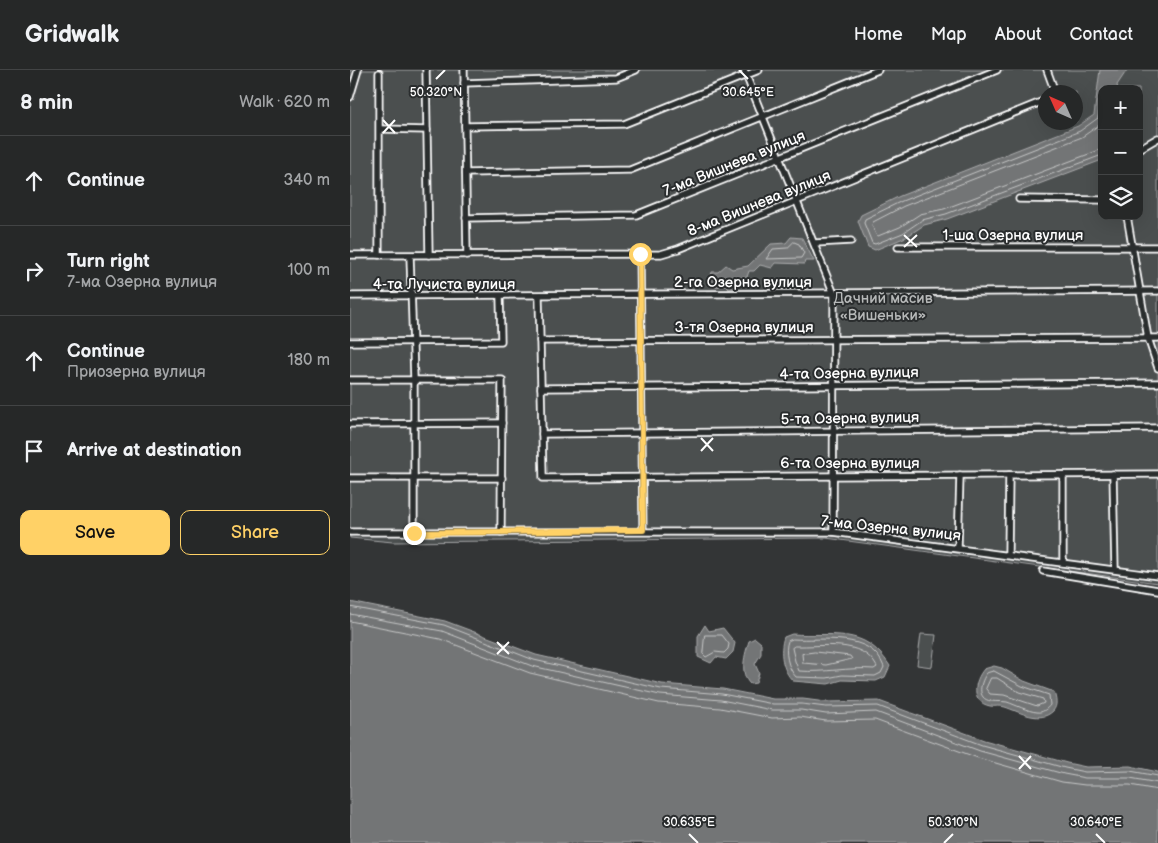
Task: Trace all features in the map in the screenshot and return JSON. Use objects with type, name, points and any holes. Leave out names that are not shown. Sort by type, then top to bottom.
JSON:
[{"type":"street","points":[[350,97],[358,70]]},
{"type":"street","points":[[426,70],[429,254]]},
{"type":"street","points":[[464,70],[467,255]]},
{"type":"street","points":[[464,83],[616,78],[636,70]]},
{"type":"street","points":[[465,126],[624,124],[745,73],[759,70]]},
{"type":"street","points":[[466,173],[630,170],[878,70]]},
{"type":"street","name":"7-ма Вишнева вулиця","points":[[466,218],[636,215],[780,159],[997,70]]},
{"type":"street","points":[[1047,70],[1052,85]]},
{"type":"street","points":[[379,73],[379,255]]},
{"type":"street","points":[[745,73],[834,294],[833,532]]},
{"type":"street","name":"8-ма Вишнева вулиця","points":[[350,255],[661,254],[678,249],[1038,103]]},
{"type":"street","points":[[380,129],[427,130]]},
{"type":"street","points":[[1143,147],[1156,139]]},
{"type":"street","points":[[1019,199],[1098,200]]},
{"type":"street","points":[[1128,220],[1148,338],[1158,368]]},
{"type":"street","points":[[814,243],[851,241]]},
{"type":"street","name":"1-ша Озерна вулиця","points":[[898,248],[1158,247]]},
{"type":"street","points":[[640,254],[643,530]]},
{"type":"street","points":[[410,256],[411,342],[414,379],[414,533]]},
{"type":"street","name":"2-га Озерна вулиця","points":[[539,296],[1158,291]]},
{"type":"street","name":"4-та Лучиста вулиця","points":[[350,296],[539,296]]},
{"type":"street","points":[[350,342],[500,341],[500,296]]},
{"type":"street","points":[[539,296],[542,434]]},
{"type":"street","name":"3-тя Озерна вулиця","points":[[540,341],[1158,338]]},
{"type":"street","points":[[350,380],[502,380],[502,532]]},
{"type":"street","name":"4-та Озерна вулиця","points":[[541,388],[1158,383]]},
{"type":"street","points":[[350,424],[502,423]]},
{"type":"street","name":"5-та Озерна вулиця","points":[[542,434],[1158,428]]},
{"type":"street","name":"6-та Озерна вулиця","points":[[542,434],[542,478],[1158,474]]},
{"type":"street","points":[[1113,474],[1115,569]]},
{"type":"street","points":[[958,548],[960,475]]},
{"type":"street","points":[[1008,554],[1009,475]]},
{"type":"street","points":[[1063,475],[1063,562]]},
{"type":"street","points":[[350,478],[502,478]]},
{"type":"street","name":"7-ма Озерна вулиця","points":[[350,532],[558,533],[643,530],[833,532],[1008,554],[1158,576]]},
{"type":"street","points":[[1043,571],[1158,590]]},
{"type":"green space","name":"Дачний масив «Вишеньки»","points":[[350,70],[1158,70],[1158,583],[826,538],[393,542],[350,538]]},
{"type":"green space","points":[[921,634],[936,635],[932,667],[917,665]]},
{"type":"water","points":[[1100,70],[1127,70],[1117,85],[1098,85]]},
{"type":"water","points":[[1098,85],[1098,162],[947,219],[924,225],[906,237],[875,250],[868,247],[858,221],[861,215],[900,196],[1068,130],[1083,130],[1083,123],[1094,115]]},
{"type":"water","points":[[791,237],[802,238],[814,261],[805,261],[804,264],[776,263],[772,268],[760,265],[754,271],[749,271],[747,277],[741,278],[736,288],[729,289],[726,286],[712,287],[710,280],[712,272],[718,272],[726,265],[732,269],[748,266],[771,244],[786,243]]},
{"type":"water","points":[[350,602],[445,621],[536,655],[662,684],[723,689],[773,699],[803,699],[826,702],[879,701],[984,740],[1067,763],[1086,767],[1130,766],[1158,772],[1158,843],[350,843]]},
{"type":"water","points":[[705,625],[709,631],[723,628],[735,643],[733,652],[726,659],[716,657],[711,663],[698,657],[698,636]]},
{"type":"water","points":[[792,634],[834,635],[858,639],[869,644],[880,653],[890,666],[885,677],[876,681],[842,680],[828,684],[793,681],[786,672],[782,660],[784,637]]},
{"type":"water","points":[[755,638],[761,643],[761,654],[755,664],[759,673],[756,683],[750,684],[745,674],[744,663],[749,641]]},
{"type":"water","points":[[994,666],[1002,668],[1024,681],[1054,692],[1056,700],[1055,709],[1048,715],[1036,717],[1003,706],[984,704],[977,696],[976,685],[984,669]]},
{"type":"route","points":[[414,533],[558,533],[643,530],[640,254]]}]
